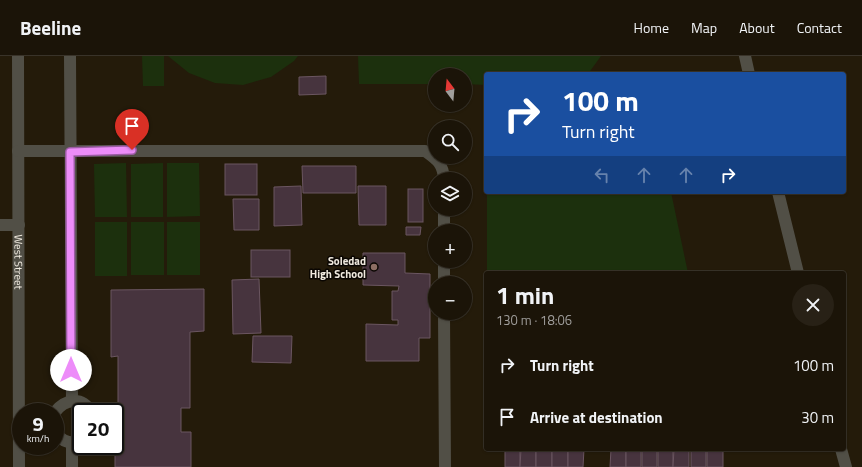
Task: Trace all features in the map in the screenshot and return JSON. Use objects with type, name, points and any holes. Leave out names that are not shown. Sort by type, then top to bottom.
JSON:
[{"type":"street","name":"West Street","points":[[18,56],[18,467]]},
{"type":"street","points":[[70,56],[72,401]]},
{"type":"street","points":[[745,56],[749,72]]},
{"type":"street","points":[[18,151],[424,151],[438,160],[444,172]]},
{"type":"street","points":[[778,194],[798,271]]},
{"type":"street","points":[[0,225],[19,225]]},
{"type":"street","points":[[444,320],[445,467]]},
{"type":"street","points":[[64,404],[72,401],[81,403]]},
{"type":"street","points":[[842,451],[846,467]]},
{"type":"street","points":[[72,467],[74,455]]},
{"type":"green space","points":[[142,56],[164,56],[164,86],[143,86]]},
{"type":"green space","points":[[168,56],[298,56],[294,61],[271,77],[243,85],[215,83],[189,73]]},
{"type":"green space","points":[[358,56],[601,56],[589,72],[484,72],[484,85],[472,84],[472,68],[428,68],[428,84],[359,84]]},
{"type":"green space","points":[[126,163],[127,217],[95,217],[94,164]]},
{"type":"green space","points":[[163,163],[163,217],[131,217],[131,164]]},
{"type":"green space","points":[[167,163],[199,163],[200,216],[167,217]]},
{"type":"green space","points":[[487,194],[671,194],[688,271],[487,271]]},
{"type":"green space","points":[[95,222],[127,222],[127,276],[95,276]]},
{"type":"green space","points":[[131,222],[164,222],[164,275],[131,275]]},
{"type":"green space","points":[[167,222],[200,222],[200,275],[167,275]]},
{"type":"building","points":[[326,76],[326,94],[299,95],[299,77]]},
{"type":"building","points":[[225,164],[257,164],[257,195],[225,195]]},
{"type":"building","points":[[302,166],[356,166],[356,193],[303,193]]},
{"type":"building","points":[[301,186],[302,225],[274,226],[274,187]]},
{"type":"building","points":[[358,186],[386,186],[386,225],[359,225]]},
{"type":"building","points":[[408,189],[423,189],[423,222],[408,222]]},
{"type":"building","points":[[233,199],[259,199],[259,230],[234,230]]},
{"type":"building","points":[[406,227],[421,227],[420,235],[406,235]]},
{"type":"building","points":[[251,250],[290,250],[290,277],[251,277]]},
{"type":"building","points":[[363,253],[405,253],[405,273],[430,274],[430,276],[428,276],[428,320],[430,320],[430,338],[419,338],[419,361],[366,361],[366,324],[398,325],[398,320],[392,320],[392,291],[398,291],[399,286],[363,285]]},
{"type":"building","points":[[259,279],[261,333],[233,334],[232,280]]},
{"type":"building","points":[[204,289],[204,331],[190,332],[190,408],[181,408],[181,432],[191,432],[191,467],[115,467],[115,455],[124,455],[124,403],[118,403],[118,356],[111,357],[111,290]]},
{"type":"building","points":[[253,336],[292,336],[291,363],[252,362]]},
{"type":"building","points":[[505,451],[520,451],[520,467],[505,467]]},
{"type":"building","points":[[521,451],[536,451],[536,467],[520,467]]},
{"type":"building","points":[[536,451],[552,451],[552,467],[536,467]]},
{"type":"building","points":[[552,451],[568,451],[568,467],[552,467]]},
{"type":"building","points":[[568,451],[584,451],[583,467],[568,467]]},
{"type":"building","points":[[611,451],[626,451],[626,467],[610,467]]},
{"type":"building","points":[[626,451],[641,451],[641,467],[626,467]]},
{"type":"building","points":[[642,451],[657,451],[657,467],[642,467]]},
{"type":"building","points":[[658,451],[673,451],[673,467],[658,467]]},
{"type":"building","points":[[674,451],[689,451],[689,467],[673,467]]},
{"type":"building","points":[[691,451],[706,451],[706,467],[691,467]]},
{"type":"building","points":[[707,451],[723,451],[723,467],[707,467]]},
{"type":"place","name":"Soledad High School","points":[[374,267]]},
{"type":"route","points":[[71,370],[70,152],[132,150]]}]
